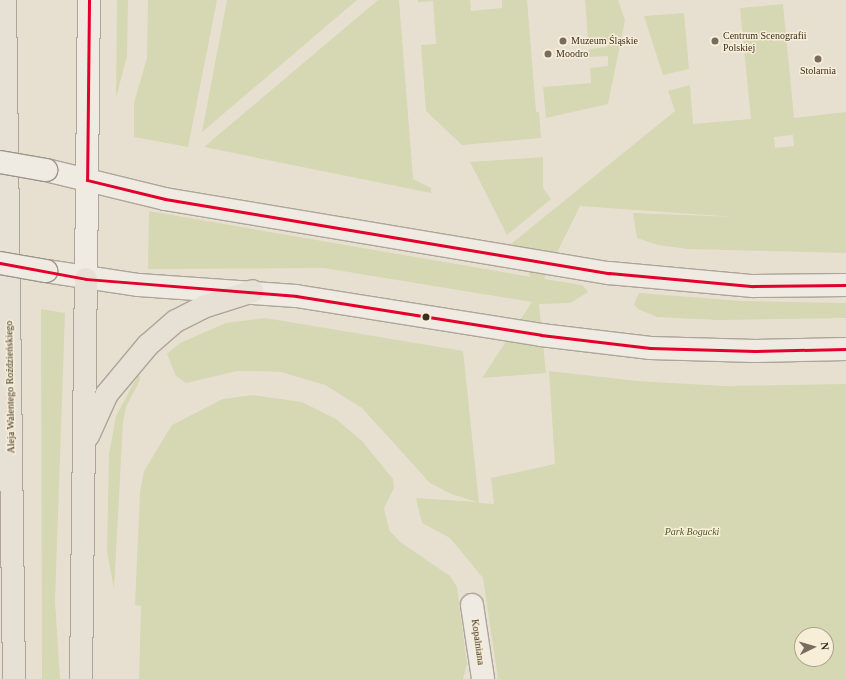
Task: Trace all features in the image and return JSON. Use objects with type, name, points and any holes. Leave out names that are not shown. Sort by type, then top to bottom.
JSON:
[{"type":"main road","name":"Aleja Walentego Roździeńskiego","points":[[5,0],[14,679]]},
{"type":"main road","points":[[81,679],[86,279]]},
{"type":"main road","points":[[85,442],[107,394],[148,345],[176,321],[203,307],[253,291]]},
{"type":"street","points":[[86,279],[89,0]]},
{"type":"street","points":[[0,162],[46,170],[165,199],[609,273],[753,286],[846,285]]},
{"type":"street","points":[[0,263],[86,279],[253,291],[541,335],[650,348],[755,352],[846,348]]},
{"type":"street","name":"Kopalniana","points":[[472,605],[483,679]]},
{"type":"green space","points":[[117,0],[128,0],[127,56],[116,98]]},
{"type":"green space","points":[[148,0],[217,0],[188,147],[134,137],[134,103],[147,58]]},
{"type":"green space","points":[[227,0],[357,0],[202,132]]},
{"type":"green space","points":[[378,0],[399,0],[413,179],[431,188],[431,193],[204,147]]},
{"type":"green space","points":[[418,0],[470,0],[471,11],[502,8],[502,0],[527,0],[536,112],[539,112],[541,138],[462,145],[426,111],[421,45],[436,44],[433,1],[418,2]]},
{"type":"green space","points":[[585,0],[618,0],[625,20],[608,104],[546,118],[543,87],[591,83],[590,68],[608,66],[608,56],[589,57],[589,49],[607,47],[607,39],[588,40]]},
{"type":"green space","points":[[783,4],[794,118],[846,112],[846,253],[688,249],[658,245],[637,238],[633,213],[736,217],[580,206],[544,279],[582,285],[588,292],[570,303],[539,304],[546,373],[482,378],[532,302],[324,268],[148,269],[149,211],[531,277],[511,244],[675,111],[668,91],[690,85],[693,124],[751,119],[740,8]],"holes":[[[793,135],[794,146],[775,148],[774,137]]]},
{"type":"green space","points":[[684,13],[689,69],[663,75],[644,16]]},
{"type":"green space","points":[[543,157],[543,188],[551,199],[507,235],[470,162]]},
{"type":"green space","points":[[639,293],[742,301],[846,303],[846,318],[719,320],[657,317],[638,309],[634,304]]},
{"type":"green space","points":[[41,309],[65,313],[55,601],[60,679],[42,679]]},
{"type":"green space","name":"Park Bogucki","points":[[265,318],[463,351],[479,503],[494,504],[491,478],[555,464],[549,371],[637,381],[724,386],[846,384],[846,679],[498,679],[483,578],[450,538],[422,523],[416,498],[477,502],[451,494],[430,483],[362,408],[325,385],[281,372],[259,371],[237,371],[186,383],[176,376],[167,354],[180,343],[226,323]]},
{"type":"green space","points":[[139,373],[140,380],[126,407],[123,423],[114,589],[107,552],[109,454],[116,416]]},
{"type":"green space","points":[[253,395],[302,402],[336,419],[362,441],[393,479],[394,488],[384,508],[389,530],[400,542],[450,576],[457,587],[467,664],[463,679],[139,679],[141,606],[135,605],[140,492],[144,471],[172,425],[223,399]]},
{"type":"transit line","points":[[89,0],[87,180],[165,199],[609,273],[753,286],[846,285]]},
{"type":"transit line","points":[[0,263],[86,279],[296,296],[541,335],[650,348],[755,351],[846,349]]},
{"type":"place","name":"Muzeum Śląskie","points":[[563,41]]},
{"type":"place","name":"Centrum Scenografii Polskiej","points":[[715,41]]},
{"type":"place","name":"Moodro","points":[[548,54]]},
{"type":"place","name":"Stolarnia","points":[[818,59]]}]
